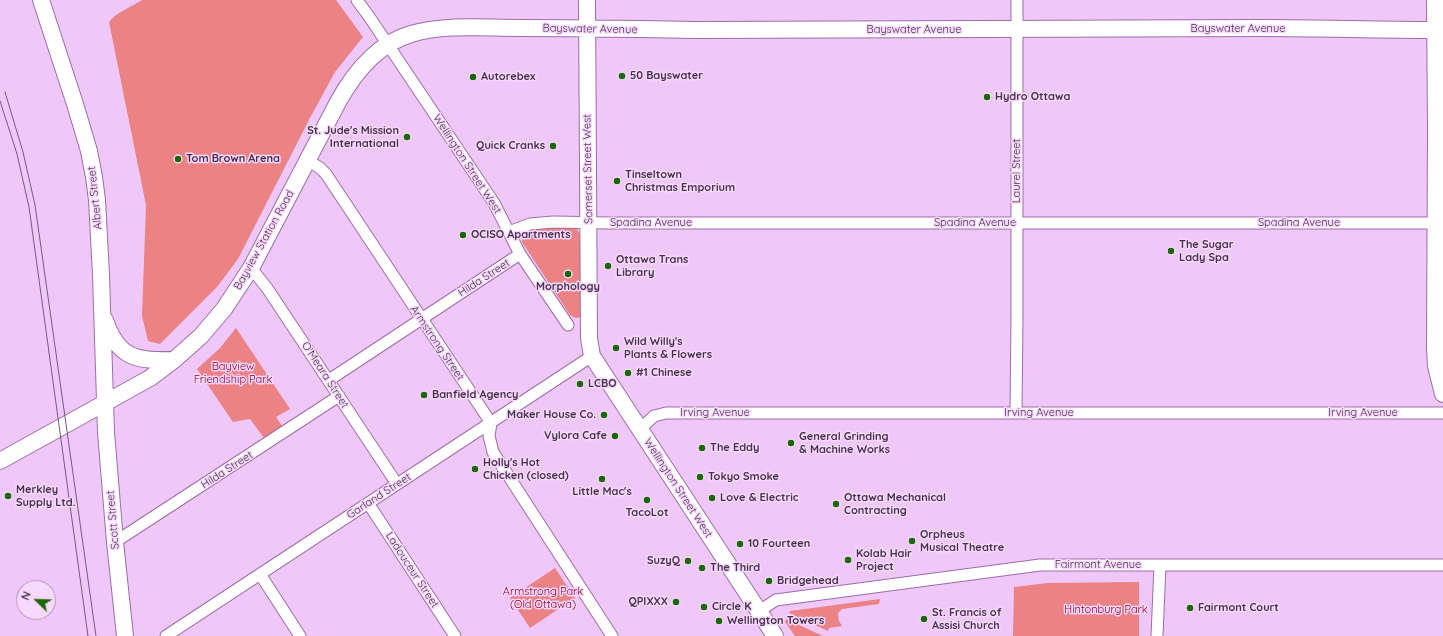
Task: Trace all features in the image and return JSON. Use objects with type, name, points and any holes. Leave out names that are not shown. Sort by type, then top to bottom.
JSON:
[{"type":"street","name":"Albert Street","points":[[41,0],[85,138],[94,177],[97,200],[101,275],[105,403]]},
{"type":"street","name":"Wellington Street West","points":[[356,0],[494,203],[520,254],[568,325]]},
{"type":"street","name":"Somerset Street West","points":[[587,0],[589,338]]},
{"type":"street","name":"Laurel Street","points":[[1016,414],[1017,0]]},
{"type":"street","points":[[1435,0],[1439,30],[1439,223],[1435,349],[1436,366],[1443,394]]},
{"type":"street","name":"Bayswater Avenue","points":[[388,45],[398,39],[413,34],[450,28],[1017,30],[1268,28],[1439,30]]},
{"type":"street","name":"Bayview Station Road","points":[[0,461],[150,378],[174,360],[201,336],[218,318],[251,268],[307,160],[353,76],[369,59],[388,45]]},
{"type":"street","name":"Armstrong Street","points":[[307,160],[320,168],[326,174],[491,423]]},
{"type":"street","name":"Spadina Avenue","points":[[509,232],[530,224],[553,222],[1439,223]]},
{"type":"street","name":"Hilda Street","points":[[329,380],[520,254]]},
{"type":"street","name":"O'Meara Street","points":[[251,268],[267,288],[397,484]]},
{"type":"street","points":[[101,308],[111,336],[125,352],[133,357],[147,360],[174,360]]},
{"type":"street","name":"Wellington Street West","points":[[589,338],[592,356],[775,636]]},
{"type":"street","name":"Garland Street","points":[[166,636],[592,356]]},
{"type":"street","name":"Hilda Street","points":[[115,542],[339,396]]},
{"type":"street","name":"Scott Street","points":[[105,403],[115,542],[125,636]]},
{"type":"street","name":"Irving Avenue","points":[[640,430],[654,416],[666,412],[1016,414],[1443,413]]},
{"type":"street","points":[[491,423],[489,436],[493,452],[612,636]]},
{"type":"street","name":"Ladouceur Street","points":[[368,503],[455,636]]},
{"type":"street","points":[[1157,636],[1160,564]]},
{"type":"street","name":"Fairmont Avenue","points":[[759,610],[776,600],[1040,565],[1443,565]]},
{"type":"street","points":[[260,574],[300,636]]},
{"type":"green space","name":"Tom Brown Arena","points":[[142,0],[336,0],[363,37],[335,72],[238,259],[217,287],[160,344],[148,341],[142,316],[146,205],[109,22],[120,13]]},
{"type":"green space","points":[[571,226],[577,229],[580,235],[580,317],[576,318],[570,315],[522,242],[523,235],[529,230]]},
{"type":"green space","name":"Bayview Friendship Park","points":[[236,328],[290,409],[276,417],[282,426],[264,438],[250,419],[233,422],[197,369],[220,348]]},
{"type":"green space","name":"Armstrong Park (Old Ottawa)","points":[[555,568],[575,598],[530,628],[510,598]]},
{"type":"green space","name":"Hintonburg Park","points":[[1139,582],[1139,636],[1013,636],[1014,587],[1048,583]]},
{"type":"green space","points":[[880,599],[879,604],[842,609],[838,613],[839,621],[842,626],[829,628],[828,631],[789,613],[790,611]]},
{"type":"green space","points":[[786,619],[823,636],[795,636],[785,622]]},
{"type":"tram line","points":[[5,92],[23,152],[35,205],[96,636]]},
{"type":"tram line","points":[[0,101],[17,154],[29,207],[88,636]]},
{"type":"place","name":"50 Bayswater","points":[[622,76]]},
{"type":"place","name":"Autorebex","points":[[473,77]]},
{"type":"place","name":"Hydro Ottawa","points":[[987,97]]},
{"type":"place","name":"St. Jude's Mission International","points":[[407,137]]},
{"type":"place","name":"Quick Cranks","points":[[553,146]]},
{"type":"place","name":"Tom Brown Arena","points":[[178,159]]},
{"type":"place","name":"Tinseltown Christmas Emporium","points":[[617,181]]},
{"type":"place","name":"OCISO Apartments","points":[[463,235]]},
{"type":"place","name":"The Sugar Lady Spa","points":[[1171,251]]},
{"type":"place","name":"Ottawa Trans Library","points":[[608,266]]},
{"type":"place","name":"Morphology","points":[[568,274]]},
{"type":"place","name":"Wild Willy's Plants & Flowers","points":[[616,348]]},
{"type":"place","name":"#1 Chinese","points":[[628,373]]},
{"type":"place","name":"LCBO","points":[[580,384]]},
{"type":"place","name":"Banfield Agency","points":[[424,395]]},
{"type":"place","name":"Maker House Co.","points":[[604,415]]},
{"type":"place","name":"Vylora Cafe","points":[[615,436]]},
{"type":"place","name":"General Grinding & Machine Works","points":[[791,443]]},
{"type":"place","name":"The Eddy","points":[[702,448]]},
{"type":"place","name":"Holly's Hot Chicken (closed)","points":[[475,469]]},
{"type":"place","name":"Tokyo Smoke","points":[[700,477]]},
{"type":"place","name":"Little Mac's","points":[[602,479]]},
{"type":"place","name":"Merkley Supply Ltd.","points":[[8,496]]},
{"type":"place","name":"Love & Electric","points":[[712,498]]},
{"type":"place","name":"TacoLot","points":[[647,500]]},
{"type":"place","name":"Ottawa Mechanical Contracting","points":[[836,504]]},
{"type":"place","name":"Orpheus Musical Theatre","points":[[912,541]]},
{"type":"place","name":"10 Fourteen","points":[[740,544]]},
{"type":"place","name":"Kolab Hair Project","points":[[848,560]]},
{"type":"place","name":"SuzyQ","points":[[688,561]]},
{"type":"place","name":"The Third","points":[[702,568]]},
{"type":"place","name":"Bridgehead","points":[[769,581]]},
{"type":"place","name":"QPIXXX","points":[[676,602]]},
{"type":"place","name":"Circle K","points":[[704,607]]},
{"type":"place","name":"Fairmont Court","points":[[1190,608]]},
{"type":"place","name":"St. Francis of Assisi Church","points":[[924,619]]},
{"type":"place","name":"Wellington Towers","points":[[719,621]]}]
